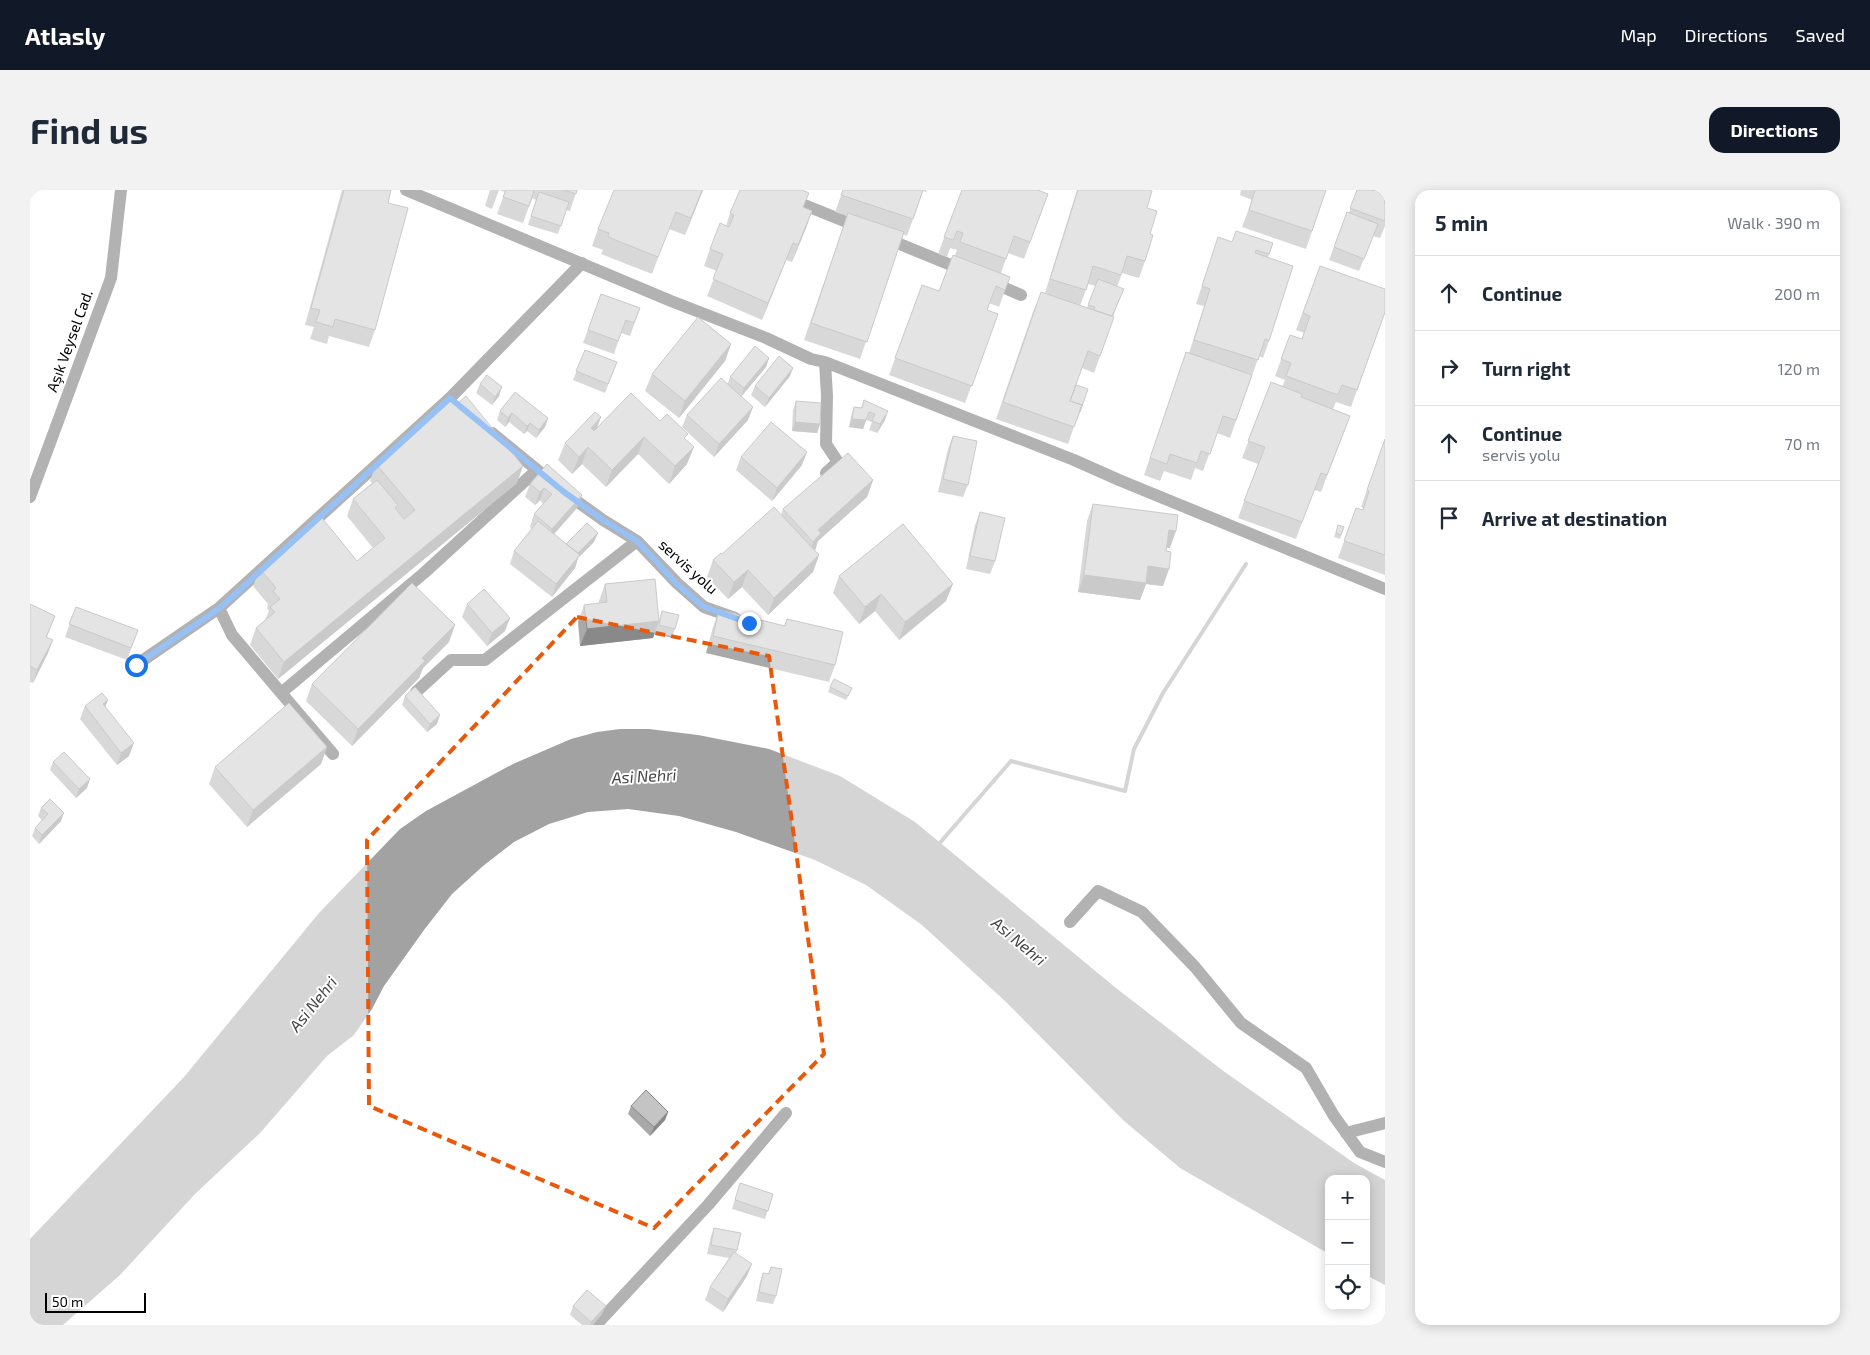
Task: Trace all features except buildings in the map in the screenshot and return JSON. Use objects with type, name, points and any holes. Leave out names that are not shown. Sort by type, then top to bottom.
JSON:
[{"type":"street","name":"Aşık Veysel Cad.","points":[[30,498],[111,278],[121,190]]},
{"type":"street","points":[[406,190],[671,301],[1074,460],[1385,589]]},
{"type":"street","points":[[767,190],[1021,295]]},
{"type":"street","points":[[136,665],[220,608],[454,401],[582,263]]},
{"type":"street","points":[[817,482],[838,462],[826,444],[828,396],[825,362]]},
{"type":"street","name":"servis yolu","points":[[479,422],[537,470],[603,520],[637,541],[677,584],[704,607],[749,623]]},
{"type":"street","points":[[281,693],[424,573],[537,470]]},
{"type":"street","points":[[416,692],[451,660],[485,660],[637,541]]},
{"type":"street","points":[[220,608],[232,635],[333,754]]},
{"type":"street","points":[[1070,922],[1098,891],[1142,912],[1195,967],[1241,1023],[1306,1068],[1334,1116],[1360,1152],[1385,1162]]},
{"type":"street","points":[[596,1325],[708,1205],[786,1113]]},
{"type":"street","points":[[1346,1133],[1385,1124]]},
{"type":"highlighted area","points":[[577,617],[769,656],[824,1054],[654,1228],[369,1106],[367,840]]},
{"type":"water","name":"Asi Nehri","points":[[620,729],[649,729],[698,735],[769,749],[840,776],[915,822],[1116,988],[1222,1070],[1354,1163],[1385,1180],[1385,1285],[1370,1277],[1370,1175],[1325,1175],[1325,1252],[1180,1168],[1123,1120],[1005,1001],[922,925],[866,885],[815,860],[736,832],[679,816],[628,809],[588,812],[549,824],[514,842],[483,866],[452,894],[424,930],[384,986],[372,1009],[354,1035],[327,1056],[260,1133],[195,1194],[120,1275],[63,1325],[30,1325],[30,1239],[184,1077],[319,913],[400,829],[426,811],[513,764],[571,739],[597,732]]},
{"type":"waterway","points":[[938,845],[1011,761],[1125,791],[1134,749],[1163,693],[1246,564]]},
{"type":"route","points":[[136,665],[220,608],[450,398],[564,492],[603,520],[637,541],[677,584],[704,607],[749,623]]}]
